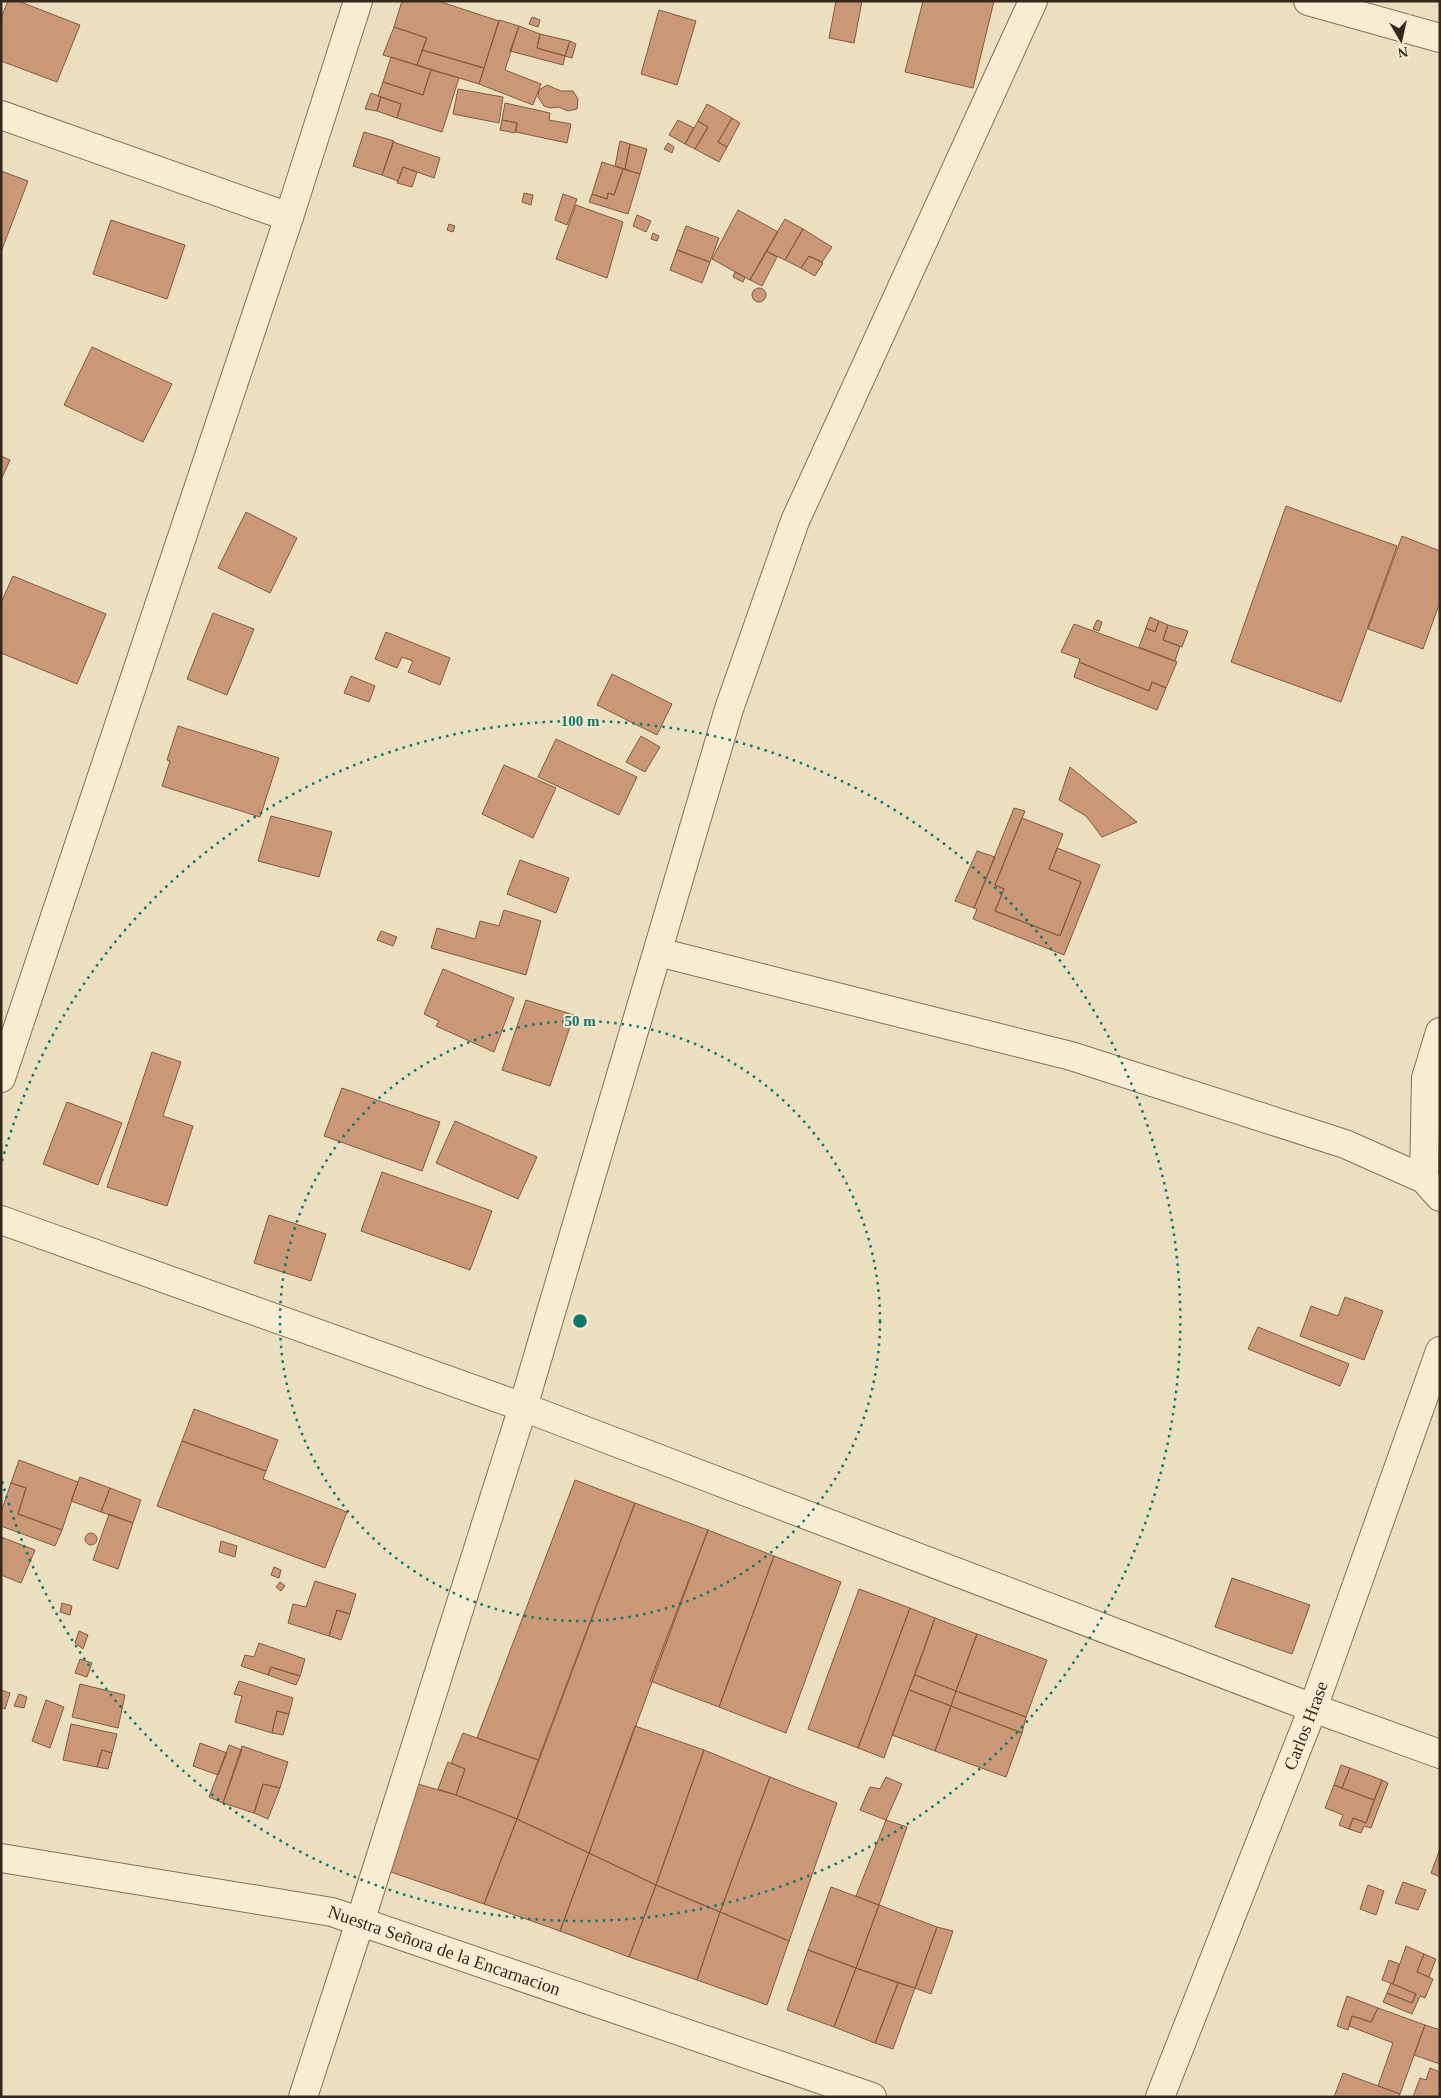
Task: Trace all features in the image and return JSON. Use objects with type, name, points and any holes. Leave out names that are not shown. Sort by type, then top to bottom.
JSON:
[{"type":"street","points":[[1,1078],[289,218],[358,1]]},
{"type":"street","points":[[303,2097],[523,1407],[729,709],[795,522],[1033,1]]},
{"type":"street","points":[[1308,1],[1440,38]]},
{"type":"street","points":[[1,115],[289,218]]},
{"type":"street","points":[[658,952],[1071,1056],[1345,1144],[1432,1188],[1426,1078],[1440,1032]]},
{"type":"street","points":[[1,1220],[523,1407],[1313,1708],[1440,1754]]},
{"type":"street","name":"Carlos Hrase","points":[[1160,2097],[1313,1708],[1440,1351]]},
{"type":"street","name":"Nuestra Señora de la Encarnacion","points":[[1,1858],[332,1912],[872,2097]]},
{"type":"building","points":[[8,1],[18,1],[80,25],[57,82],[1,61],[1,18]]},
{"type":"building","points":[[402,1],[438,1],[499,21],[484,68],[422,50],[427,38],[394,27]]},
{"type":"building","points":[[836,1],[862,1],[854,43],[829,38]]},
{"type":"building","points":[[923,1],[994,1],[973,88],[905,72]]},
{"type":"building","points":[[659,10],[696,21],[677,85],[641,74]]},
{"type":"building","points":[[532,17],[540,20],[538,27],[529,24]]},
{"type":"building","points":[[499,20],[519,26],[505,70],[541,84],[533,105],[479,84]]},
{"type":"building","points":[[519,26],[540,34],[537,48],[565,56],[563,65],[510,51]]},
{"type":"building","points":[[394,27],[427,38],[417,65],[383,55]]},
{"type":"building","points":[[540,34],[570,41],[565,56],[537,48]]},
{"type":"building","points":[[570,41],[576,44],[572,58],[565,56]]},
{"type":"building","points":[[422,50],[484,68],[479,84],[417,65]]},
{"type":"building","points":[[391,57],[431,70],[423,95],[383,82]]},
{"type":"building","points":[[431,70],[459,78],[442,132],[397,118],[401,104],[378,96],[383,82],[423,95]]},
{"type":"building","points":[[547,85],[561,91],[573,91],[578,99],[577,109],[568,111],[559,107],[550,108],[544,106],[538,97],[539,90]]},
{"type":"building","points":[[458,89],[503,97],[499,123],[453,114]]},
{"type":"building","points":[[371,93],[381,97],[377,111],[365,109]]},
{"type":"building","points":[[381,97],[401,104],[397,118],[377,111]]},
{"type":"building","points":[[505,103],[550,113],[549,120],[571,124],[567,143],[516,132],[517,123],[502,120]]},
{"type":"building","points":[[707,104],[732,118],[718,142],[727,147],[719,162],[695,149],[708,127],[698,121]]},
{"type":"building","points":[[732,118],[740,123],[727,147],[718,142]]},
{"type":"building","points":[[502,120],[517,123],[515,133],[500,130]]},
{"type":"building","points":[[678,120],[694,128],[685,144],[669,135]]},
{"type":"building","points":[[698,121],[708,127],[695,149],[685,144]]},
{"type":"building","points":[[364,132],[394,141],[382,175],[353,166]]},
{"type":"building","points":[[620,141],[630,144],[625,169],[615,166]]},
{"type":"building","points":[[393,142],[440,158],[434,178],[403,167],[398,181],[382,175]]},
{"type":"building","points":[[668,143],[674,147],[672,153],[664,149]]},
{"type":"building","points":[[630,144],[647,149],[640,174],[625,169]]},
{"type":"building","points":[[602,162],[623,169],[614,195],[608,193],[607,199],[592,194]]},
{"type":"building","points":[[403,167],[417,172],[412,187],[397,183]]},
{"type":"building","points":[[623,169],[640,174],[628,214],[589,202],[592,194],[607,199],[608,193],[614,195]]},
{"type":"building","points":[[1,171],[28,181],[1,252]]},
{"type":"building","points":[[524,193],[533,195],[531,205],[522,202]]},
{"type":"building","points":[[563,194],[577,199],[567,225],[555,220]]},
{"type":"building","points":[[576,205],[623,222],[607,278],[556,259]]},
{"type":"building","points":[[738,210],[778,232],[750,280],[712,259]]},
{"type":"building","points":[[637,215],[651,221],[646,232],[633,226]]},
{"type":"building","points":[[785,219],[803,229],[785,260],[766,251]]},
{"type":"building","points":[[111,220],[185,245],[167,299],[93,274]]},
{"type":"building","points":[[449,224],[455,226],[453,232],[447,230]]},
{"type":"building","points":[[686,226],[719,238],[710,262],[677,250]]},
{"type":"building","points":[[803,229],[832,247],[822,262],[809,256],[801,268],[785,260]]},
{"type":"building","points":[[653,233],[659,236],[657,241],[651,239]]},
{"type":"building","points":[[677,250],[710,262],[702,283],[670,270]]},
{"type":"building","points":[[766,251],[777,257],[762,286],[750,280]]},
{"type":"building","points":[[809,256],[823,263],[815,276],[801,268]]},
{"type":"building","points":[[735,272],[745,277],[743,282],[733,277]]},
{"type":"building","points":[[759,288],[764,290],[766,295],[764,300],[759,302],[754,300],[752,295],[754,290]]},
{"type":"building","points":[[92,347],[172,384],[143,442],[64,405]]},
{"type":"building","points":[[1,456],[10,460],[1,480]]},
{"type":"building","points":[[1286,506],[1397,546],[1341,702],[1231,662]]},
{"type":"building","points":[[246,512],[297,538],[270,593],[218,568]]},
{"type":"building","points":[[1402,536],[1440,551],[1440,602],[1423,649],[1368,629]]},
{"type":"building","points":[[13,576],[106,614],[77,684],[1,653],[1,603]]},
{"type":"building","points":[[213,613],[254,629],[227,695],[187,679]]},
{"type":"building","points":[[1150,617],[1159,621],[1155,632],[1146,628]]},
{"type":"building","points":[[1097,620],[1102,622],[1099,631],[1093,629]]},
{"type":"building","points":[[1159,621],[1168,625],[1163,640],[1180,646],[1175,661],[1139,647],[1146,628],[1155,632]]},
{"type":"building","points":[[1074,624],[1177,662],[1166,688],[1152,682],[1149,691],[1079,662],[1080,659],[1061,652]]},
{"type":"building","points":[[1168,625],[1188,631],[1182,647],[1163,640]]},
{"type":"building","points":[[386,632],[450,658],[440,685],[408,672],[413,661],[402,657],[397,668],[375,659]]},
{"type":"building","points":[[1079,662],[1149,691],[1152,682],[1166,688],[1157,710],[1074,677]]},
{"type":"building","points":[[612,674],[672,704],[657,735],[597,705]]},
{"type":"building","points":[[351,676],[375,686],[369,702],[344,693]]},
{"type":"building","points":[[178,726],[279,758],[260,817],[162,786],[170,761],[167,760]]},
{"type":"building","points":[[641,736],[660,747],[645,772],[626,762]]},
{"type":"building","points":[[556,739],[637,777],[619,815],[538,777]]},
{"type":"building","points":[[504,765],[556,788],[533,838],[482,814]]},
{"type":"building","points":[[1070,767],[1137,822],[1102,837],[1086,816],[1059,800]]},
{"type":"building","points":[[1014,808],[1025,811],[995,885],[1004,889],[995,911],[1060,936],[1081,882],[1049,869],[1057,848],[1100,865],[1064,955],[973,919],[977,909],[974,908]]},
{"type":"building","points":[[271,816],[332,832],[319,877],[258,861]]},
{"type":"building","points":[[1022,818],[1063,834],[1049,869],[1081,882],[1060,936],[995,911],[1004,889],[995,885]]},
{"type":"building","points":[[977,851],[995,857],[974,908],[955,901]]},
{"type":"building","points":[[520,860],[569,878],[556,913],[507,894]]},
{"type":"building","points":[[504,910],[541,921],[526,975],[431,948],[437,928],[475,939],[480,921],[499,926]]},
{"type":"building","points":[[381,931],[397,937],[393,946],[377,940]]},
{"type":"building","points":[[443,969],[514,998],[494,1052],[436,1026],[439,1021],[424,1014]]},
{"type":"building","points":[[526,1000],[574,1015],[550,1086],[502,1070]]},
{"type":"building","points":[[152,1052],[181,1062],[163,1116],[193,1126],[167,1206],[107,1187]]},
{"type":"building","points":[[342,1088],[440,1122],[422,1171],[324,1136]]},
{"type":"building","points":[[67,1102],[122,1123],[98,1185],[43,1164]]},
{"type":"building","points":[[455,1121],[537,1157],[518,1199],[436,1163]]},
{"type":"building","points":[[382,1172],[492,1211],[470,1270],[361,1231]]},
{"type":"building","points":[[269,1215],[326,1234],[311,1281],[254,1263]]},
{"type":"building","points":[[1345,1297],[1383,1311],[1364,1360],[1300,1336],[1311,1306],[1338,1316]]},
{"type":"building","points":[[1258,1327],[1349,1364],[1340,1386],[1248,1349]]},
{"type":"building","points":[[194,1409],[278,1440],[266,1471],[182,1441]]},
{"type":"building","points":[[182,1441],[266,1471],[263,1479],[347,1512],[325,1568],[157,1506]]},
{"type":"building","points":[[19,1460],[78,1482],[62,1530],[18,1514],[26,1488],[11,1483]]},
{"type":"building","points":[[80,1477],[110,1488],[101,1512],[71,1501]]},
{"type":"building","points":[[575,1480],[635,1503],[538,1760],[477,1738]]},
{"type":"building","points":[[11,1483],[26,1488],[18,1514],[62,1530],[55,1546],[1,1526],[1,1512]]},
{"type":"building","points":[[110,1488],[141,1500],[133,1523],[101,1512]]},
{"type":"building","points":[[635,1503],[708,1530],[589,1853],[517,1819]]},
{"type":"building","points":[[109,1514],[133,1523],[118,1569],[93,1560]]},
{"type":"building","points":[[708,1530],[774,1556],[719,1707],[650,1681]]},
{"type":"building","points":[[89,1533],[93,1533],[97,1539],[93,1545],[89,1545],[85,1541],[85,1537]]},
{"type":"building","points":[[1,1537],[35,1550],[21,1583],[1,1575]]},
{"type":"building","points":[[221,1541],[237,1546],[235,1557],[219,1552]]},
{"type":"building","points":[[774,1556],[841,1582],[786,1733],[719,1707]]},
{"type":"building","points":[[274,1567],[281,1570],[279,1578],[271,1575]]},
{"type":"building","points":[[1232,1578],[1310,1605],[1292,1654],[1215,1627]]},
{"type":"building","points":[[315,1581],[356,1594],[350,1614],[337,1610],[329,1636],[288,1623],[293,1604],[306,1607]]},
{"type":"building","points":[[280,1582],[285,1586],[281,1591],[276,1587]]},
{"type":"building","points":[[859,1589],[910,1608],[858,1748],[808,1729]]},
{"type":"building","points":[[62,1603],[72,1606],[70,1615],[60,1612]]},
{"type":"building","points":[[910,1608],[935,1618],[884,1758],[858,1748]]},
{"type":"building","points":[[337,1610],[350,1614],[341,1640],[329,1636]]},
{"type":"building","points":[[935,1618],[977,1634],[956,1691],[915,1675]]},
{"type":"building","points":[[79,1631],[88,1635],[83,1649],[75,1643]]},
{"type":"building","points":[[977,1634],[1047,1660],[1026,1717],[956,1691]]},
{"type":"building","points":[[259,1643],[305,1659],[300,1676],[271,1667],[268,1675],[241,1666],[245,1655],[254,1657]]},
{"type":"building","points":[[80,1659],[92,1663],[87,1677],[75,1673]]},
{"type":"building","points":[[271,1667],[300,1676],[296,1685],[268,1675]]},
{"type":"building","points":[[915,1675],[956,1691],[951,1706],[909,1690]]},
{"type":"building","points":[[239,1681],[293,1698],[289,1714],[277,1711],[272,1733],[235,1722],[242,1696],[234,1694]]},
{"type":"building","points":[[80,1684],[125,1695],[118,1728],[72,1717]]},
{"type":"building","points":[[1,1690],[10,1693],[5,1709],[1,1708]]},
{"type":"building","points":[[909,1690],[951,1706],[935,1751],[892,1735]]},
{"type":"building","points":[[956,1691],[1026,1717],[1022,1733],[951,1706]]},
{"type":"building","points":[[19,1694],[27,1697],[24,1708],[14,1706]]},
{"type":"building","points":[[46,1700],[64,1707],[50,1748],[32,1741]]},
{"type":"building","points":[[951,1706],[1022,1733],[1006,1777],[935,1751]]},
{"type":"building","points":[[277,1711],[289,1714],[283,1735],[272,1733]]},
{"type":"building","points":[[71,1724],[117,1734],[112,1753],[102,1750],[97,1767],[63,1760]]},
{"type":"building","points":[[635,1726],[704,1750],[656,1885],[589,1853]]},
{"type":"building","points":[[463,1733],[538,1760],[517,1819],[456,1795],[465,1769],[451,1763]]},
{"type":"building","points":[[200,1743],[227,1753],[218,1775],[193,1766]]},
{"type":"building","points":[[229,1745],[242,1750],[223,1803],[209,1797]]},
{"type":"building","points":[[242,1746],[288,1762],[280,1788],[263,1784],[254,1813],[223,1803]]},
{"type":"building","points":[[102,1750],[112,1753],[108,1769],[97,1767]]},
{"type":"building","points":[[704,1750],[770,1777],[720,1912],[656,1885]]},
{"type":"building","points":[[448,1762],[465,1769],[456,1795],[438,1789]]},
{"type":"building","points":[[1341,1765],[1350,1768],[1342,1788],[1334,1785]]},
{"type":"building","points":[[1350,1768],[1382,1780],[1374,1800],[1342,1788]]},
{"type":"building","points":[[770,1777],[837,1803],[789,1941],[720,1912]]},
{"type":"building","points":[[886,1777],[902,1784],[886,1820],[860,1810],[870,1787],[880,1789]]},
{"type":"building","points":[[1382,1780],[1388,1783],[1371,1828],[1364,1826],[1361,1833],[1349,1829],[1353,1818],[1366,1823]]},
{"type":"building","points":[[263,1784],[280,1788],[268,1819],[254,1813]]},
{"type":"building","points":[[418,1784],[456,1795],[517,1819],[484,1904],[385,1870]]},
{"type":"building","points":[[1334,1785],[1374,1800],[1366,1823],[1353,1818],[1349,1829],[1339,1825],[1343,1815],[1325,1808]]},
{"type":"building","points":[[517,1819],[589,1853],[560,1931],[484,1904]]},
{"type":"building","points":[[886,1820],[907,1827],[879,1905],[856,1896]]},
{"type":"building","points":[[1440,1849],[1440,1877],[1431,1873]]},
{"type":"building","points":[[589,1853],[656,1885],[629,1957],[560,1931]]},
{"type":"building","points":[[1403,1882],[1426,1890],[1418,1910],[1395,1903]]},
{"type":"building","points":[[656,1885],[720,1912],[697,1980],[629,1957]]},
{"type":"building","points":[[1368,1885],[1384,1891],[1376,1915],[1360,1909]]},
{"type":"building","points":[[831,1887],[879,1905],[856,1968],[808,1950]]},
{"type":"building","points":[[879,1905],[937,1927],[915,1988],[856,1968]]},
{"type":"building","points":[[720,1912],[789,1941],[767,2005],[697,1980]]},
{"type":"building","points":[[937,1927],[953,1931],[931,1994],[915,1988]]},
{"type":"building","points":[[1406,1946],[1424,1954],[1417,1972],[1433,1979],[1425,1998],[1420,1996],[1412,2014],[1383,2002],[1387,1993],[1412,2003],[1416,1994],[1393,1984]]},
{"type":"building","points":[[808,1950],[856,1968],[834,2027],[787,2010]]},
{"type":"building","points":[[1424,1954],[1436,1959],[1429,1977],[1417,1972]]},
{"type":"building","points":[[1389,1960],[1399,1964],[1393,1984],[1382,1980]]},
{"type":"building","points":[[856,1968],[898,1983],[875,2043],[834,2027]]},
{"type":"building","points":[[898,1983],[915,1988],[893,2049],[875,2043]]},
{"type":"building","points":[[1391,1983],[1416,1994],[1412,2003],[1387,1993]]},
{"type":"building","points":[[1347,1996],[1378,2008],[1371,2022],[1352,2016],[1348,2030],[1337,2026]]},
{"type":"building","points":[[1378,2008],[1425,2025],[1400,2094],[1378,2086],[1393,2043],[1349,2026],[1352,2016],[1371,2022]]},
{"type":"building","points":[[1425,2025],[1440,2030],[1440,2064],[1414,2055]]},
{"type":"building","points":[[1430,2068],[1440,2072],[1440,2097],[1413,2097],[1420,2078],[1426,2080]]},
{"type":"building","points":[[1343,2073],[1400,2094],[1399,2097],[1334,2097]]}]
